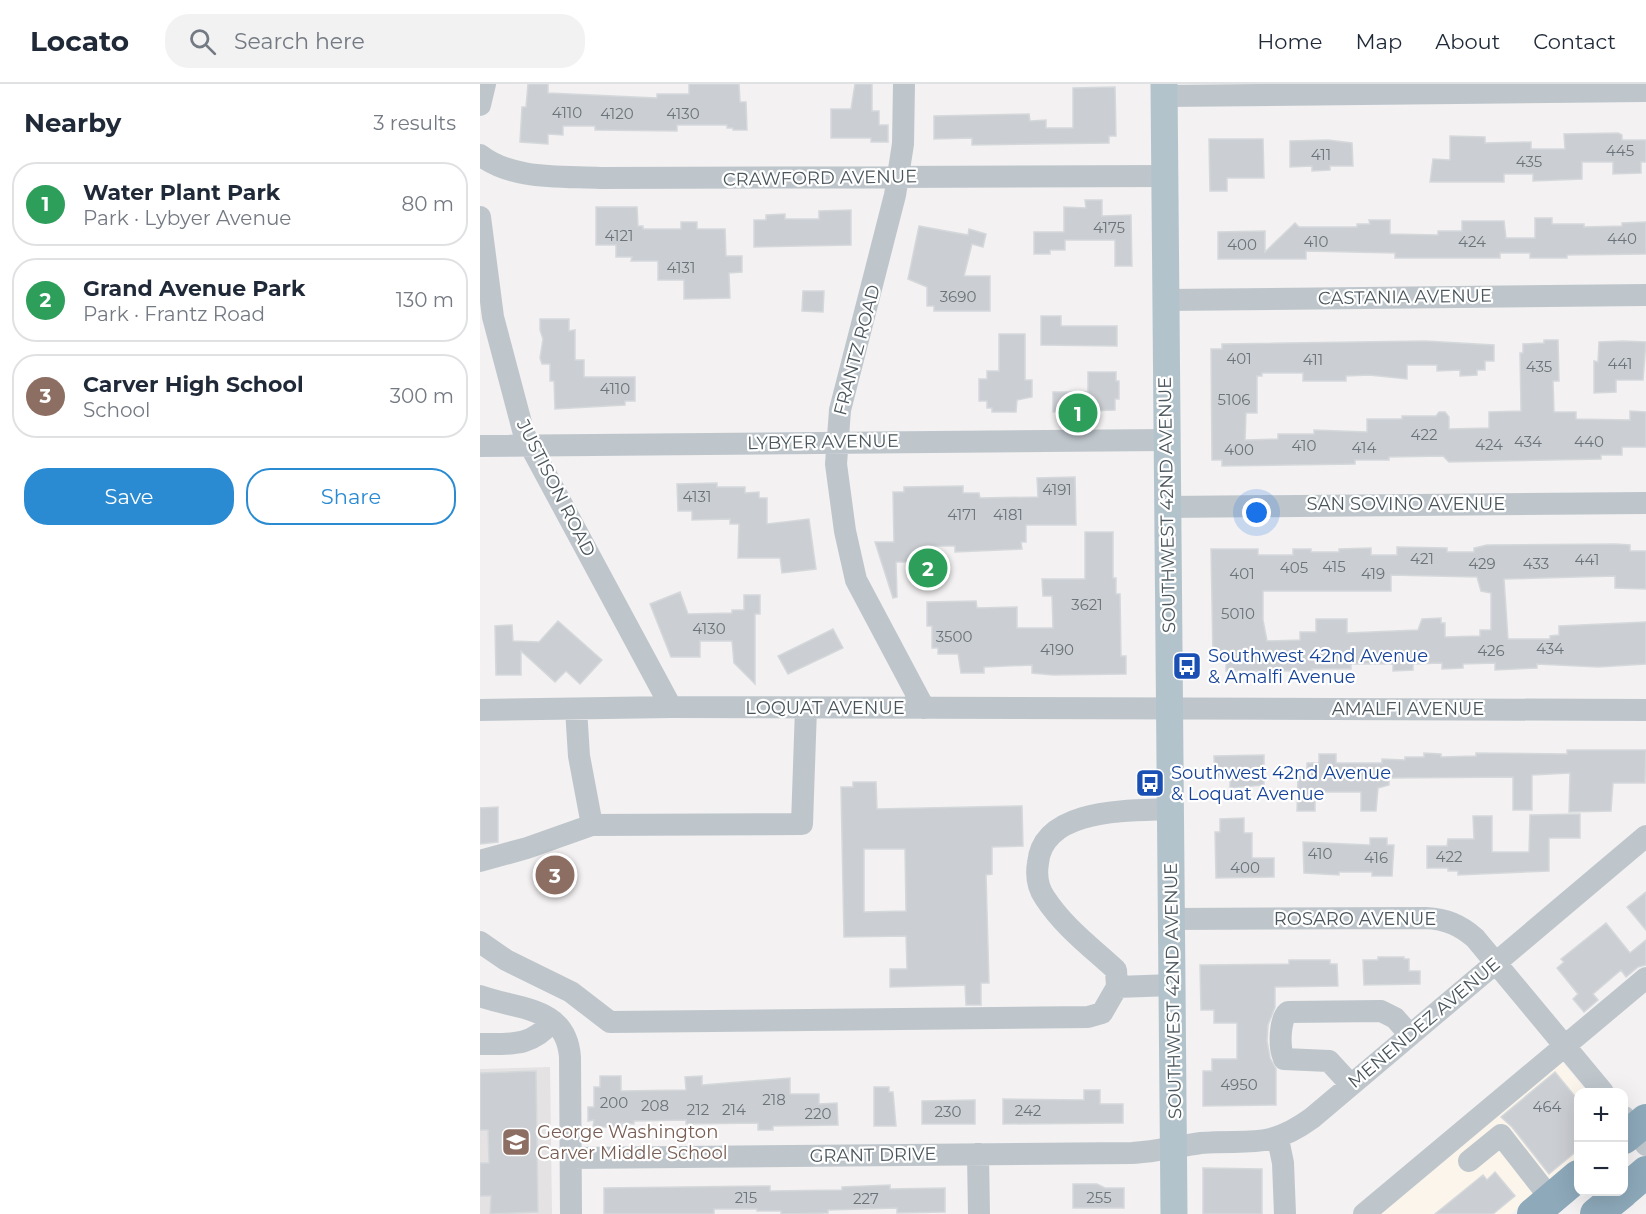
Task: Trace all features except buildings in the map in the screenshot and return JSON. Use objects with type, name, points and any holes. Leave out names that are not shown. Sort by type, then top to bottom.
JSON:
[{"type":"highway","points":[[1628,1187],[1646,1172]]},
{"type":"highway","points":[[1542,1206],[1574,1179]]},
{"type":"highway","points":[[1596,1214],[1617,1196]]},
{"type":"main road","name":"SOUTHWEST 42ND AVENUE","points":[[1164,90],[1165,440],[1170,708],[1174,1214]]},
{"type":"street","points":[[480,105],[484,84]]},
{"type":"street","name":"FRANTZ ROAD","points":[[904,84],[904,124],[898,178],[887,237],[840,410],[836,442],[845,531],[856,580],[924,708]]},
{"type":"street","points":[[1164,90],[1646,90]]},
{"type":"street","name":"CRAWFORD AVENUE","points":[[480,155],[498,166],[513,170],[571,177],[1164,176]]},
{"type":"street","name":"JUSTISON ROAD","points":[[480,217],[493,317],[518,416],[530,445],[671,708]]},
{"type":"street","name":"CASTANIA AVENUE","points":[[1165,300],[1646,294]]},
{"type":"street","name":"LYBYER AVENUE","points":[[480,446],[1165,440]]},
{"type":"street","name":"SAN SOVINO AVENUE","points":[[1166,507],[1646,502]]},
{"type":"street","points":[[480,861],[537,845],[592,825],[802,824],[806,708]]},
{"type":"street","name":"LOQUAT AVENUE","points":[[480,710],[1170,708]]},
{"type":"street","name":"AMALFI AVENUE","points":[[1170,708],[1646,710]]},
{"type":"street","points":[[576,709],[579,756],[592,825]]},
{"type":"street","points":[[480,942],[506,960],[571,992],[610,1022],[1088,1017],[1102,1013],[1117,987],[1116,970],[1068,927],[1044,897],[1038,878],[1041,848],[1047,839],[1076,820],[1112,812],[1171,809]]},
{"type":"street","name":"MENENDEZ AVENUE","points":[[1174,1149],[1200,1143],[1278,1139],[1312,1118],[1646,836]]},
{"type":"street","name":"ROSARO AVENUE","points":[[1172,919],[1438,918],[1465,929],[1600,1088]]},
{"type":"street","points":[[1364,1214],[1646,978]]},
{"type":"street","points":[[1117,987],[1173,985]]},
{"type":"street","points":[[480,996],[532,1010],[553,1021],[568,1042],[571,1214]]},
{"type":"street","points":[[1352,1085],[1329,1061],[1284,1059],[1282,1022],[1285,1014],[1288,1012],[1382,1011],[1395,1018],[1410,1035]]},
{"type":"street","points":[[480,1044],[528,1041],[539,1036],[553,1021]]},
{"type":"street","points":[[1469,1161],[1501,1136],[1542,1206]]},
{"type":"street","points":[[1278,1139],[1283,1163],[1285,1214]]},
{"type":"street","name":"GRANT DRIVE","points":[[571,1158],[1132,1153],[1174,1149]]},
{"type":"street","points":[[978,1154],[978,1214]]},
{"type":"shaded area","points":[[1558,1057],[1584,1088],[1574,1088],[1574,1160],[1511,1214],[1375,1214]]},
{"type":"shaded area","name":"George Washington Carver Middle School","points":[[550,1067],[552,1214],[480,1214],[480,1069]]},
{"type":"place","name":"Water Plant Park","points":[[1078,413]]},
{"type":"place","name":"Grand Avenue Park","points":[[928,568]]},
{"type":"place","name":"Southwest 42nd Avenue & Amalfi Avenue","points":[[1187,666]]},
{"type":"place","name":"Southwest 42nd Avenue & Loquat Avenue","points":[[1150,783]]},
{"type":"place","name":"Carver High School","points":[[555,875]]},
{"type":"place","name":"George Washington Carver Middle School","points":[[516,1142]]}]
